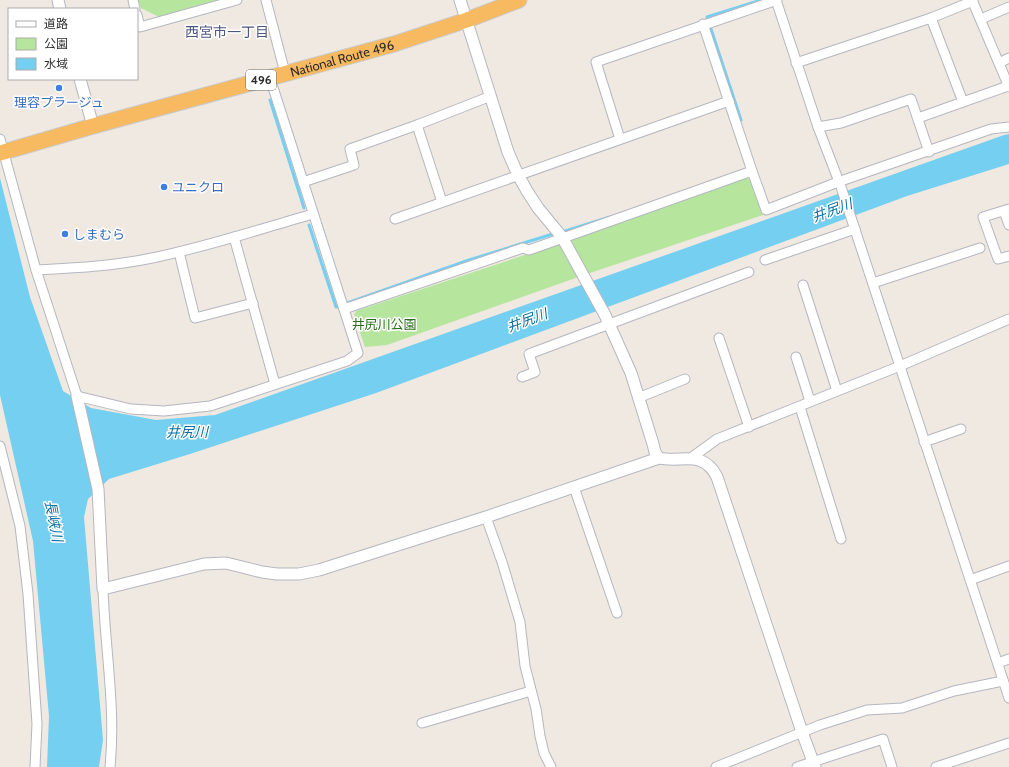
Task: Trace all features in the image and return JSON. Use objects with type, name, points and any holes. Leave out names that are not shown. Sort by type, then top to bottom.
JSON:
[{"type":"highway","name":"National Route 496","points":[[1,148],[93,126],[394,44],[466,20],[519,0]]},
{"type":"street","points":[[138,19],[140,27],[237,0]]},
{"type":"street","points":[[266,0],[285,73]]},
{"type":"street","points":[[460,0],[508,152],[518,175],[538,208],[562,237],[584,275],[607,320],[630,373],[652,444],[659,458]]},
{"type":"street","points":[[620,139],[596,62],[776,0],[796,64],[840,185],[873,283],[1009,698]]},
{"type":"street","points":[[796,64],[930,18],[972,0],[1009,86],[918,118]]},
{"type":"street","points":[[981,19],[1009,7]]},
{"type":"street","points":[[930,18],[963,102]]},
{"type":"street","points":[[703,24],[766,210],[840,185],[991,129],[1009,127]]},
{"type":"street","points":[[1000,63],[1009,58]]},
{"type":"street","points":[[77,396],[131,409],[164,410],[210,406],[347,361],[358,353],[270,78]]},
{"type":"street","points":[[80,80],[93,126]]},
{"type":"street","points":[[303,182],[354,165],[350,149],[491,96]]},
{"type":"street","points":[[818,127],[841,123],[911,99],[929,152]]},
{"type":"street","points":[[395,219],[729,101]]},
{"type":"street","points":[[417,125],[442,202]]},
{"type":"street","points":[[1,148],[36,270],[77,396],[98,489],[112,720],[110,767]]},
{"type":"street","points":[[344,309],[523,248],[529,250],[562,237],[752,171]]},
{"type":"street","points":[[1009,225],[1007,210],[983,217],[998,259],[1009,256]]},
{"type":"street","points":[[36,270],[83,268],[151,258],[179,252],[313,214]]},
{"type":"street","points":[[765,260],[854,227]]},
{"type":"street","points":[[234,236],[275,384]]},
{"type":"street","points":[[873,283],[980,248]]},
{"type":"street","points":[[179,252],[196,318],[253,303]]},
{"type":"street","points":[[522,377],[535,372],[528,354],[607,320],[749,272]]},
{"type":"street","points":[[803,285],[836,390]]},
{"type":"street","points":[[691,458],[716,439],[785,411],[800,407],[836,390],[900,366],[1009,319]]},
{"type":"street","points":[[719,338],[749,426]]},
{"type":"street","points":[[796,357],[810,401]]},
{"type":"street","points":[[638,398],[685,379]]},
{"type":"street","points":[[800,407],[841,539]]},
{"type":"street","points":[[924,442],[961,429]]},
{"type":"street","points":[[0,446],[20,526],[28,594],[37,724],[35,767]]},
{"type":"street","points":[[103,589],[204,564],[226,563],[262,572],[277,574],[299,574],[326,568],[486,517],[659,458],[691,458],[713,468],[717,477],[814,764]]},
{"type":"street","points":[[574,487],[617,613]]},
{"type":"street","points":[[486,517],[502,562],[520,622],[525,666],[536,709],[544,753],[551,767]]},
{"type":"street","points":[[970,580],[1009,566]]},
{"type":"street","points":[[998,663],[1009,659]]},
{"type":"street","points":[[716,767],[728,765],[802,732],[868,710],[902,708],[954,691],[1003,681]]},
{"type":"street","points":[[422,722],[531,691]]},
{"type":"street","points":[[797,767],[814,764],[883,739],[892,767]]},
{"type":"street","points":[[936,767],[1009,743]]},
{"type":"green space","points":[[138,0],[229,0],[159,17],[141,8]]},
{"type":"green space","name":"井尻川公園","points":[[746,177],[751,180],[763,215],[584,275],[387,345],[365,347],[354,315],[356,311],[579,237]]},
{"type":"water","points":[[1009,134],[1009,164],[907,196],[376,393],[109,479],[88,499],[84,517],[103,740],[99,767],[47,767],[49,716],[33,541],[0,395],[0,178],[30,297],[63,391],[91,408],[156,420],[215,415]]},
{"type":"waterway","points":[[741,120],[707,17],[761,0]]},
{"type":"waterway","points":[[270,100],[304,208]]},
{"type":"waterway","points":[[562,232],[610,217]]},
{"type":"waterway","points":[[309,225],[336,307],[469,260],[556,233]]},
{"type":"place","name":"理容プラージュ","points":[[59,88]]},
{"type":"place","name":"ユニクロ","points":[[164,187]]},
{"type":"place","name":"しまむら","points":[[65,234]]},
{"type":"district","name":"西宮市一丁目","points":[[227,32]]},
{"type":"water label","name":"井尻川","points":[[832,210]]},
{"type":"water label","name":"井尻川","points":[[527,320]]},
{"type":"water label","name":"井尻川","points":[[187,432]]},
{"type":"water label","name":"長峡川","points":[[54,521]]}]
